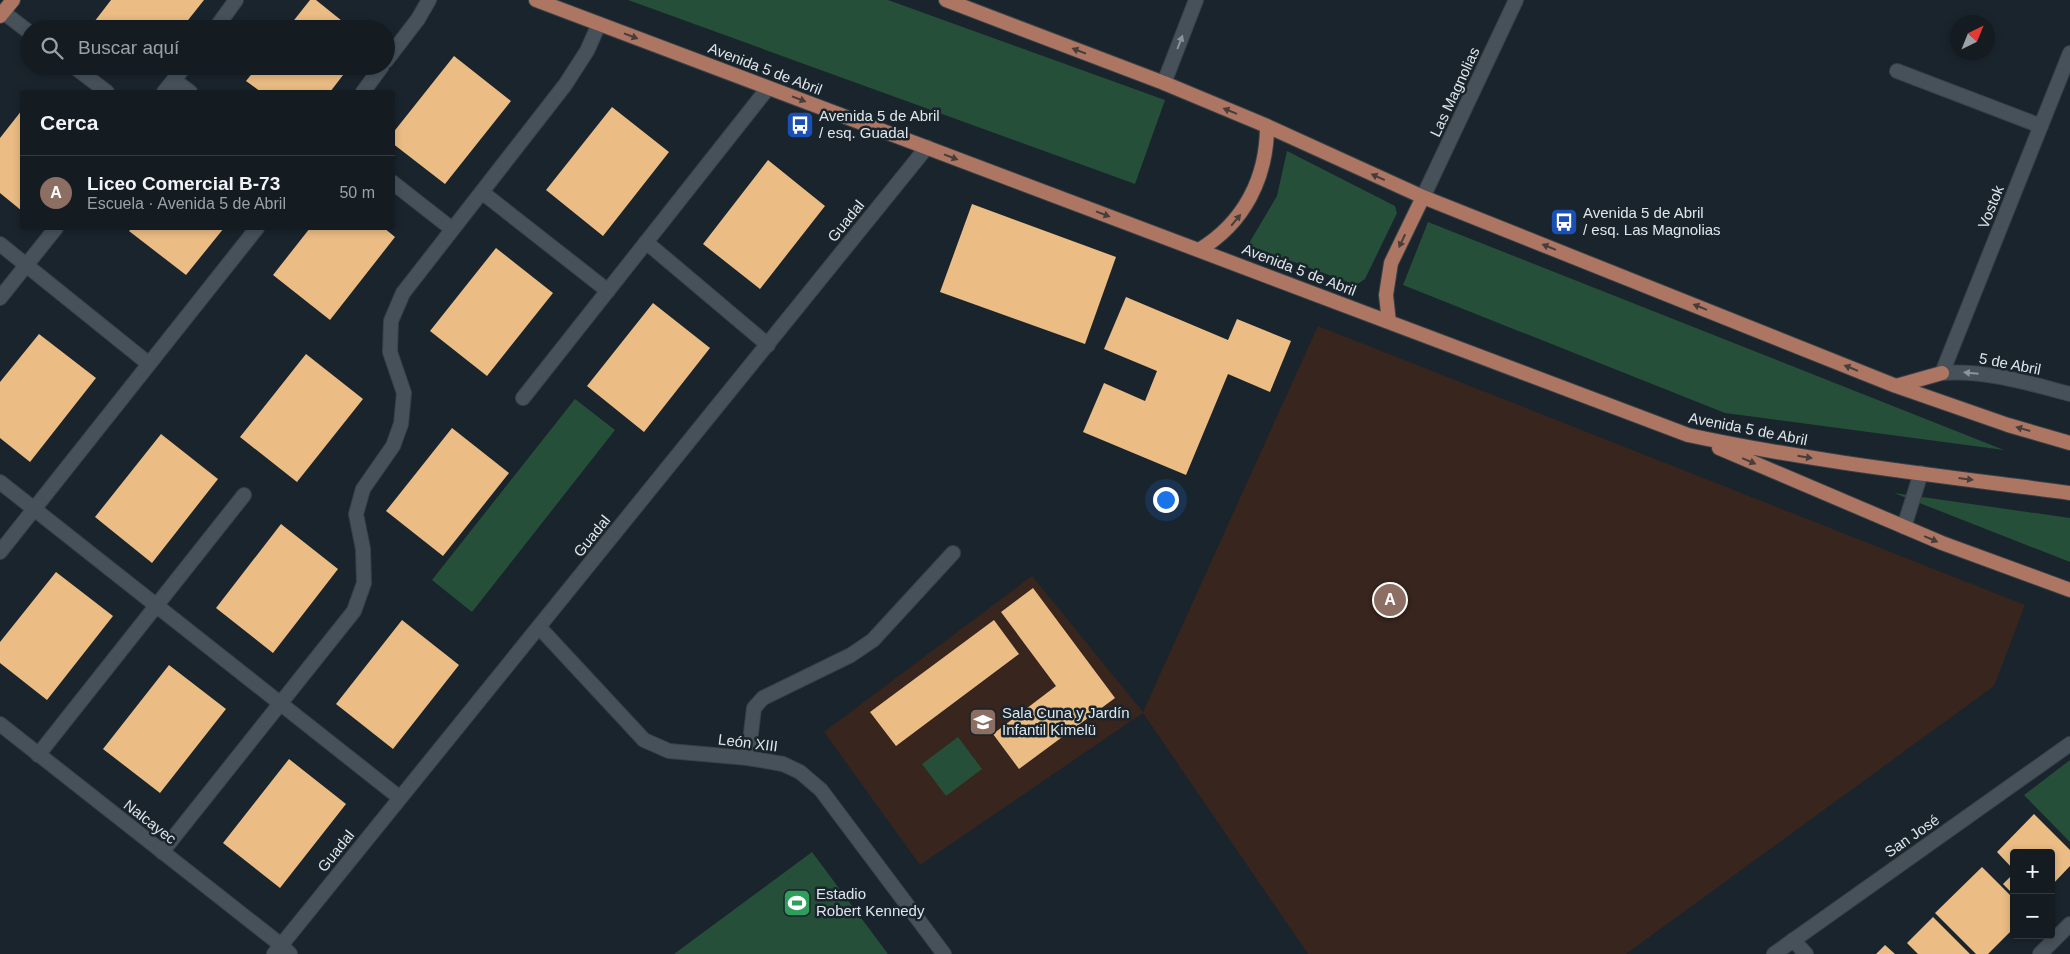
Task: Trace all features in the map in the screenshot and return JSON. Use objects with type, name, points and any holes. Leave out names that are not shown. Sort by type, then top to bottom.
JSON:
[{"type":"main road","points":[[1,14],[13,0]]},
{"type":"main road","name":"Avenida 5 de Abril","points":[[536,0],[1688,435],[1742,447],[2070,493]]},
{"type":"main road","points":[[946,0],[1164,83],[1267,126],[1423,197],[1896,386],[2008,425],[2070,443]]},
{"type":"main road","points":[[1199,250],[1214,241],[1229,228],[1242,213],[1252,196],[1260,177],[1265,156],[1267,126]]},
{"type":"main road","points":[[1389,322],[1386,295],[1391,263],[1423,197]]},
{"type":"main road","points":[[1896,386],[1942,373]]},
{"type":"main road","points":[[1688,435],[1942,543],[2070,590]]},
{"type":"street","points":[[222,20],[236,0]]},
{"type":"street","points":[[395,49],[418,19],[429,0]]},
{"type":"street","points":[[1164,83],[1196,0]]},
{"type":"street","name":"Las Magnolias","points":[[1423,197],[1516,0]]},
{"type":"street","points":[[1,14],[20,26]]},
{"type":"street","points":[[162,852],[354,611],[364,583],[364,549],[356,514],[363,489],[393,446],[401,424],[404,393],[390,352],[391,321],[403,294],[565,85],[588,51],[600,24]]},
{"type":"street","name":"Vostok","points":[[1942,373],[2070,52]]},
{"type":"street","points":[[1897,71],[2041,126]]},
{"type":"street","points":[[85,75],[104,90]]},
{"type":"street","points":[[166,90],[178,75]]},
{"type":"street","points":[[364,90],[375,75]]},
{"type":"street","points":[[174,80],[187,90]]},
{"type":"street","points":[[523,398],[768,88]]},
{"type":"street","name":"Guadal","points":[[282,951],[400,798],[927,147]]},
{"type":"street","points":[[395,184],[452,229]]},
{"type":"street","points":[[483,192],[608,291]]},
{"type":"street","points":[[0,298],[54,230]]},
{"type":"street","points":[[0,552],[255,230]]},
{"type":"street","points":[[646,242],[768,345]]},
{"type":"street","points":[[0,244],[149,364]]},
{"type":"street","name":"5 de Abril","points":[[1942,373],[1961,372],[1998,376],[2070,394]]},
{"type":"street","points":[[1904,527],[1921,473]]},
{"type":"street","points":[[0,482],[400,798]]},
{"type":"street","points":[[38,755],[244,495]]},
{"type":"street","points":[[748,758],[754,708],[763,698],[852,655],[873,640],[953,553]]},
{"type":"street","name":"León XIII","points":[[539,627],[644,740],[669,751],[748,758],[784,764],[800,772],[820,790],[944,954]]},
{"type":"street","name":"Nalcayec","points":[[0,724],[162,852],[282,951]]},
{"type":"street","name":"San José","points":[[1774,954],[2070,744]]},
{"type":"street","points":[[2040,954],[2070,924]]},
{"type":"street","points":[[1793,940],[1806,954]]},
{"type":"shaded area","points":[[1318,326],[2025,605],[1994,686],[1626,954],[1308,954],[1143,713],[920,865],[824,732],[1032,576],[1143,712]]},
{"type":"green space","points":[[628,0],[888,0],[1165,100],[1135,184]]},
{"type":"green space","points":[[1287,151],[1395,206],[1397,213],[1365,279],[1356,285],[1248,245],[1277,196]]},
{"type":"green space","points":[[1428,222],[2004,450],[1725,413],[1403,285]]},
{"type":"green space","points":[[575,399],[615,430],[472,612],[432,580]]},
{"type":"green space","points":[[1894,493],[2070,518],[2070,562]]},
{"type":"green space","points":[[958,737],[982,769],[946,796],[922,764]]},
{"type":"green space","points":[[2070,760],[2070,842],[2024,795]]},
{"type":"green space","name":"Estadio Robert Kennedy","points":[[812,852],[888,954],[674,954]]},
{"type":"building","points":[[111,0],[204,0],[188,20],[96,20]]},
{"type":"building","points":[[310,0],[316,0],[341,20],[294,20]]},
{"type":"building","points":[[454,56],[511,101],[445,184],[395,145],[395,130]]},
{"type":"building","points":[[251,75],[343,75],[332,90],[258,90],[246,81]]},
{"type":"building","points":[[612,107],[669,152],[603,236],[546,190]]},
{"type":"building","points":[[20,113],[20,209],[0,193],[0,138]]},
{"type":"building","points":[[768,160],[825,206],[760,289],[703,244]]},
{"type":"building","points":[[972,204],[1116,257],[1085,344],[940,292]]},
{"type":"building","points":[[130,230],[222,230],[186,275]]},
{"type":"building","points":[[308,230],[386,230],[395,237],[330,320],[273,275]]},
{"type":"building","points":[[496,248],[553,293],[487,376],[430,331]]},
{"type":"building","points":[[1126,297],[1228,340],[1237,319],[1291,341],[1270,392],[1228,374],[1186,475],[1083,432],[1104,383],[1145,401],[1157,371],[1104,349]]},
{"type":"building","points":[[653,303],[710,348],[644,432],[587,386]]},
{"type":"building","points":[[39,334],[96,378],[30,462],[0,438],[0,382]]},
{"type":"building","points":[[306,354],[363,399],[297,482],[240,437]]},
{"type":"building","points":[[452,428],[509,473],[443,556],[386,511]]},
{"type":"building","points":[[161,434],[218,479],[152,563],[95,517]]},
{"type":"building","points":[[281,524],[338,569],[273,653],[216,608]]},
{"type":"building","points":[[56,572],[113,616],[47,700],[0,663],[0,642]]},
{"type":"building","points":[[1033,588],[1115,698],[1019,769],[993,734],[1056,686],[1001,612]]},
{"type":"building","points":[[402,620],[459,665],[393,749],[336,704]]},
{"type":"building","points":[[994,620],[1019,654],[896,746],[870,712]]},
{"type":"building","points":[[169,665],[226,709],[160,793],[103,749]]},
{"type":"building","points":[[289,759],[346,804],[280,888],[223,843]]},
{"type":"building","points":[[2034,814],[2070,850],[2070,866],[2055,882],[2055,849],[2010,849],[2010,866],[1997,852]]},
{"type":"building","points":[[1982,867],[2010,895],[2010,932],[1988,954],[1976,954],[1935,913]]},
{"type":"building","points":[[2010,877],[2010,891],[2003,884]]},
{"type":"building","points":[[1933,917],[1970,954],[1918,954],[1907,943]]},
{"type":"building","points":[[1885,945],[1895,954],[1876,954]]},
{"type":"place","name":"Avenida 5 de Abril / esq. Guadal","points":[[800,125]]},
{"type":"place","name":"Avenida 5 de Abril / esq. Las Magnolias","points":[[1564,222]]},
{"type":"place","name":"Liceo Comercial B-73","points":[[1390,600]]},
{"type":"place","name":"Sala Cuna y Jardín Infantil Kimelü","points":[[983,722]]},
{"type":"place","name":"Estadio Robert Kennedy","points":[[797,903]]}]
